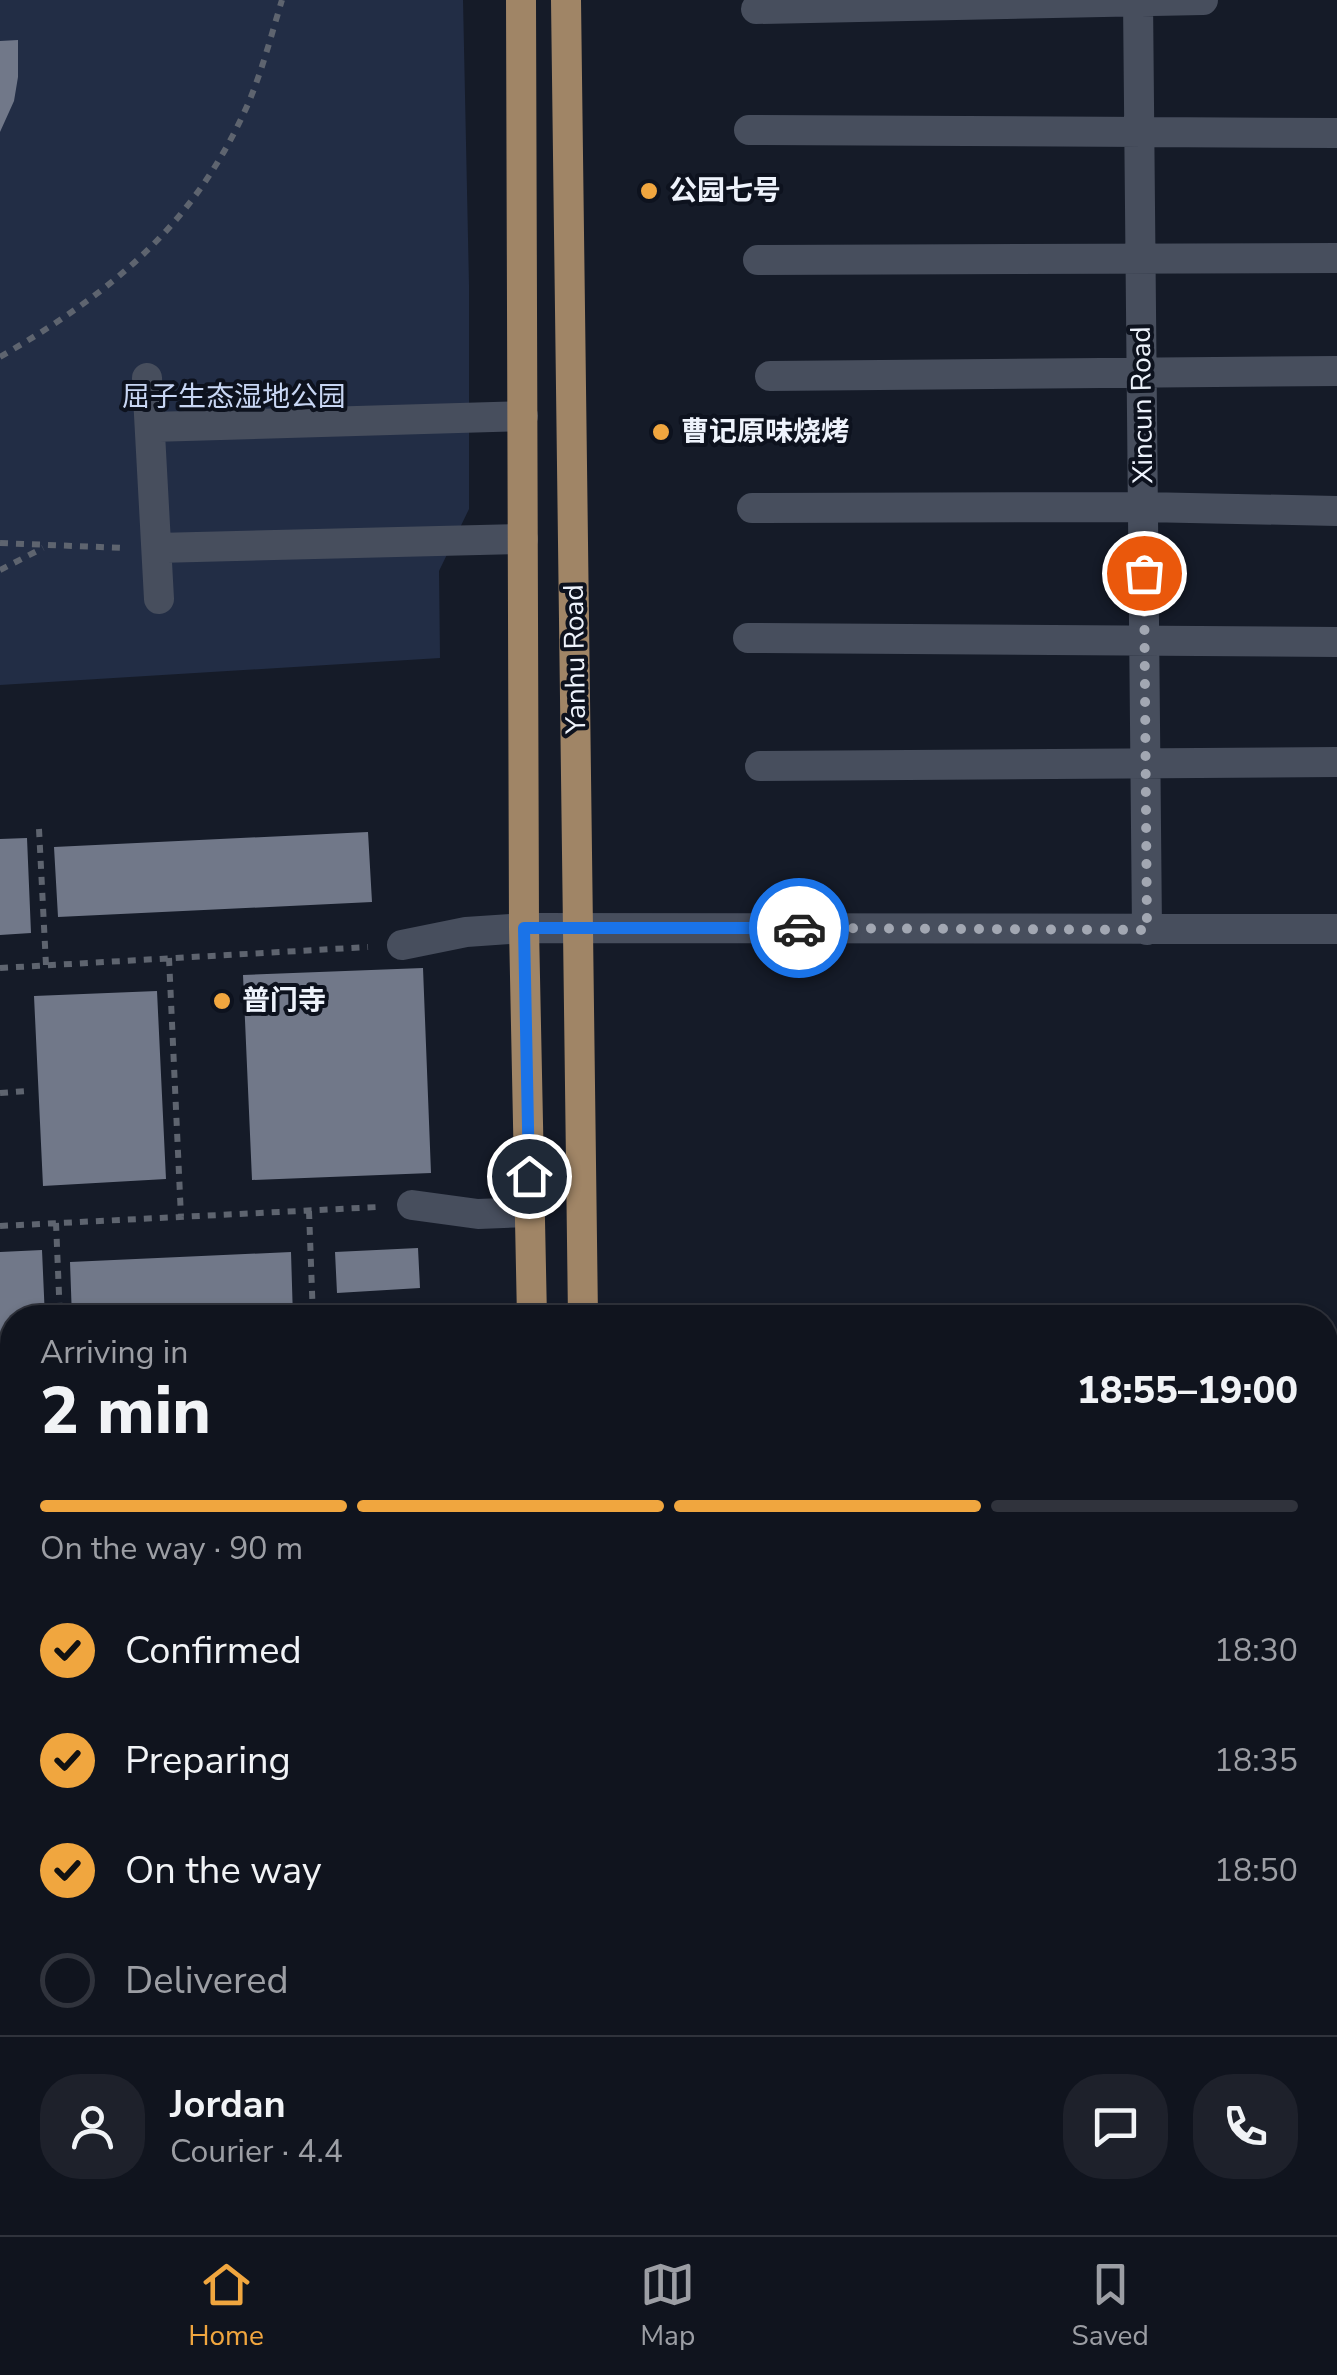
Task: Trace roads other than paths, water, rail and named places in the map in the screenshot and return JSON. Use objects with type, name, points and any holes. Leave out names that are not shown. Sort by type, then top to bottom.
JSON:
[{"type":"main road","name":"Yanhu Road","points":[[521,0],[524,928],[532,1305]]},
{"type":"main road","name":"Yanhu Road","points":[[566,0],[583,1305]]},
{"type":"street","points":[[756,9],[1203,0]]},
{"type":"street","name":"Xincun Road","points":[[1138,1],[1147,930]]},
{"type":"street","points":[[748,130],[1337,133]]},
{"type":"street","points":[[758,260],[1337,258]]},
{"type":"street","points":[[770,376],[1337,371]]},
{"type":"street","points":[[147,378],[159,599]]},
{"type":"street","points":[[151,427],[523,416]]},
{"type":"street","points":[[752,508],[1143,507],[1337,511]]},
{"type":"street","points":[[156,548],[523,539]]},
{"type":"street","points":[[748,638],[1337,642]]},
{"type":"street","points":[[760,766],[1337,762]]},
{"type":"street","points":[[402,945],[466,932],[579,927],[1337,929]]},
{"type":"street","points":[[412,1205],[478,1214],[530,1212]]},
{"type":"place","name":"公园七号","points":[[649,191]]},
{"type":"place","name":"曹记原味烧烤","points":[[661,432]]},
{"type":"place","name":"普门寺","points":[[222,1001]]},
{"type":"park label","name":"屈子生态湿地公园","points":[[234,397]]}]
